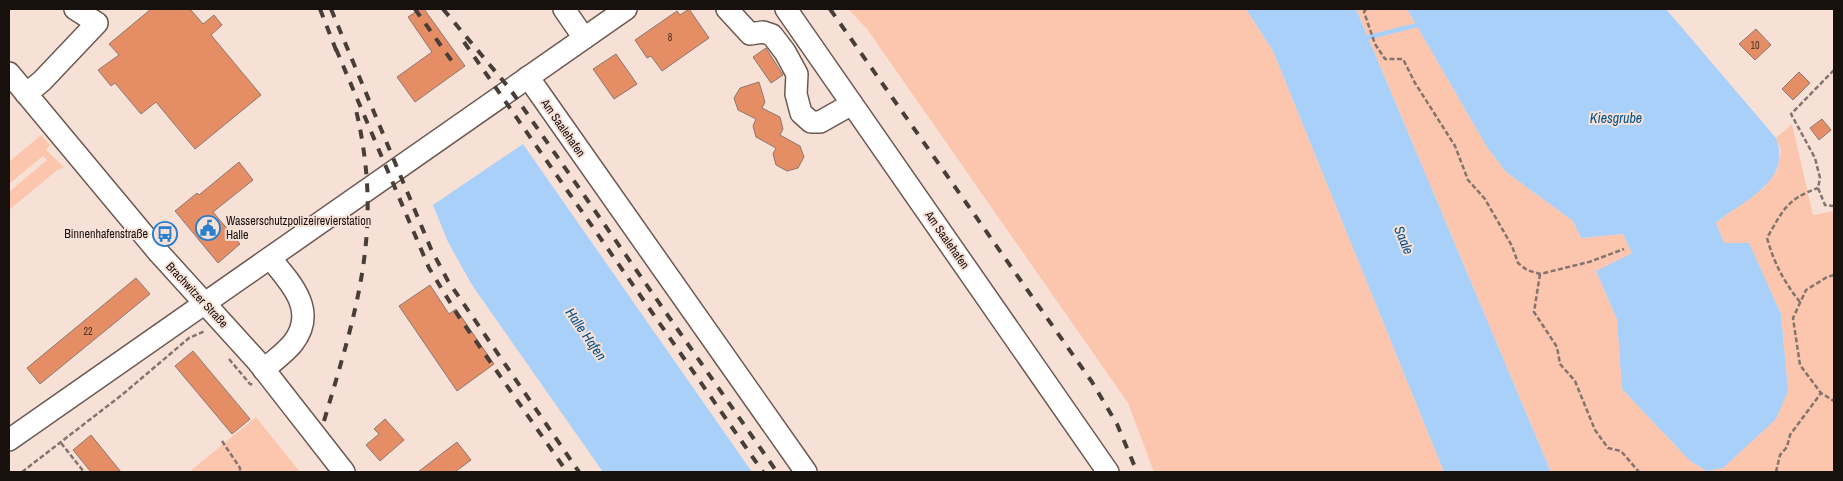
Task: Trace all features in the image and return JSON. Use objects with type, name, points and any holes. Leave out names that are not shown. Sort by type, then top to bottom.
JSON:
[{"type":"street","points":[[26,94],[42,81],[97,23],[75,9]]},
{"type":"street","points":[[564,9],[584,38]]},
{"type":"street","points":[[9,440],[626,9]]},
{"type":"street","points":[[727,9],[750,34],[763,32],[772,35],[785,52],[796,74],[796,94],[801,113],[811,122],[820,122],[852,104]]},
{"type":"street","name":"Am Saalehafen","points":[[786,9],[1108,472]]},
{"type":"street","name":"Brachwitzer Straße","points":[[9,73],[159,253],[264,370],[344,472]]},
{"type":"street","name":"Am Saalehafen","points":[[528,77],[806,472]]},
{"type":"street","points":[[264,370],[292,345],[298,336],[304,312],[298,292],[270,258]]},
{"type":"path","points":[[1366,9],[1364,12],[1370,34],[1385,60],[1403,59],[1415,83],[1455,146],[1468,180],[1485,200],[1512,246],[1518,263],[1527,270],[1540,274],[1589,262],[1624,249]]},
{"type":"path","points":[[1834,70],[1791,114],[1815,158],[1820,178],[1818,188],[1825,205],[1834,206]]},
{"type":"path","points":[[1800,302],[1784,281],[1772,258],[1767,238],[1784,208],[1799,195],[1818,188]]},
{"type":"path","points":[[1540,274],[1534,312],[1557,347],[1560,364],[1574,381],[1595,430],[1608,448],[1621,451],[1639,472]]},
{"type":"path","points":[[1834,275],[1827,277],[1806,290],[1793,318],[1800,365],[1822,394],[1834,401]]},
{"type":"path","points":[[22,472],[61,443],[189,338],[221,320]]},
{"type":"path","points":[[1776,472],[1780,455],[1787,446],[1790,435],[1822,394]]},
{"type":"path","points":[[222,441],[240,468],[240,472]]},
{"type":"path","points":[[61,443],[84,472]]},
{"type":"shaded area","points":[[848,9],[1246,9],[1273,51],[1444,472],[1154,472],[1128,403],[867,29]]},
{"type":"shaded area","points":[[1356,9],[1407,9],[1487,147],[1506,172],[1573,221],[1581,238],[1623,234],[1632,253],[1596,271],[1617,319],[1622,389],[1690,461],[1707,471],[1723,468],[1775,419],[1788,391],[1781,314],[1749,244],[1724,243],[1716,223],[1764,188],[1777,170],[1781,151],[1776,138],[1792,124],[1813,215],[1834,211],[1834,472],[1551,472]]},
{"type":"shaded area","points":[[41,135],[50,145],[46,150],[64,167],[56,171],[9,210],[9,192],[47,160],[43,156],[9,184],[9,162]]},
{"type":"shaded area","points":[[256,417],[300,472],[189,472]]},
{"type":"water","name":"Saale","points":[[1246,9],[1356,9],[1551,472],[1444,472],[1273,51]]},
{"type":"water","name":"Kiesgrube","points":[[1407,9],[1666,9],[1776,138],[1779,153],[1778,167],[1772,178],[1751,198],[1716,223],[1724,243],[1749,243],[1781,314],[1788,391],[1776,419],[1723,468],[1707,471],[1690,461],[1622,389],[1617,319],[1596,271],[1632,253],[1623,234],[1581,238],[1573,221],[1506,172],[1487,147]]},
{"type":"water","name":"Halle Hafen","points":[[523,144],[752,472],[603,472],[472,285],[448,242],[433,205]]},
{"type":"building","points":[[151,9],[190,9],[203,24],[214,15],[222,25],[211,35],[261,95],[195,149],[156,102],[141,114],[115,83],[111,86],[98,70],[119,55],[109,44]]},
{"type":"building","points":[[420,9],[424,9],[465,66],[415,102],[397,77],[432,52],[408,17]]},
{"type":"building","points":[[689,9],[709,38],[662,71],[651,56],[647,58],[635,40],[677,11],[680,15]]},
{"type":"building","points":[[1756,29],[1771,45],[1755,60],[1739,44]]},
{"type":"building","points":[[766,48],[783,75],[771,83],[753,57]]},
{"type":"building","points":[[616,54],[637,84],[614,99],[593,69]]},
{"type":"building","points":[[1799,72],[1810,83],[1793,100],[1782,89]]},
{"type":"building","points":[[759,82],[765,102],[762,108],[780,117],[783,129],[780,135],[800,146],[804,157],[798,168],[787,171],[776,165],[773,154],[776,148],[756,137],[753,126],[756,119],[738,110],[734,98],[740,88]]},
{"type":"building","points":[[1822,119],[1831,130],[1819,140],[1810,128]]},
{"type":"building","name":"Wasserschutzpolizeirevierstation Halle","points":[[239,162],[253,180],[213,212],[240,244],[218,263],[175,211],[197,193],[199,195]]},
{"type":"building","points":[[136,278],[150,294],[40,384],[27,368]]},
{"type":"building","points":[[430,285],[449,314],[456,309],[494,364],[457,391],[399,306]]},
{"type":"building","points":[[193,351],[250,419],[232,434],[175,366]]},
{"type":"building","points":[[385,419],[404,440],[380,461],[366,445],[379,434],[374,429]]},
{"type":"building","points":[[91,435],[121,472],[91,472],[73,450]]},
{"type":"building","points":[[457,442],[471,460],[455,472],[418,472]]},
{"type":"waterway","points":[[1362,39],[1417,25]]},
{"type":"railway","points":[[320,9],[338,55]]},
{"type":"railway","points":[[331,9],[431,249],[448,281],[579,472]]},
{"type":"railway","points":[[415,9],[456,67]]},
{"type":"railway","points":[[443,9],[510,89],[777,472]]},
{"type":"railway","points":[[830,9],[1092,382],[1117,424],[1137,472]]},
{"type":"railway","points":[[464,42],[763,472]]},
{"type":"railway","points":[[336,49],[429,268],[459,317],[567,472]]},
{"type":"railway","points":[[324,421],[356,305],[367,231],[364,153],[356,110]]},
{"type":"place","name":"Wasserschutzpolizeirevierstation Halle","points":[[208,228]]},
{"type":"place","name":"Binnenhafenstraße","points":[[165,234]]}]
